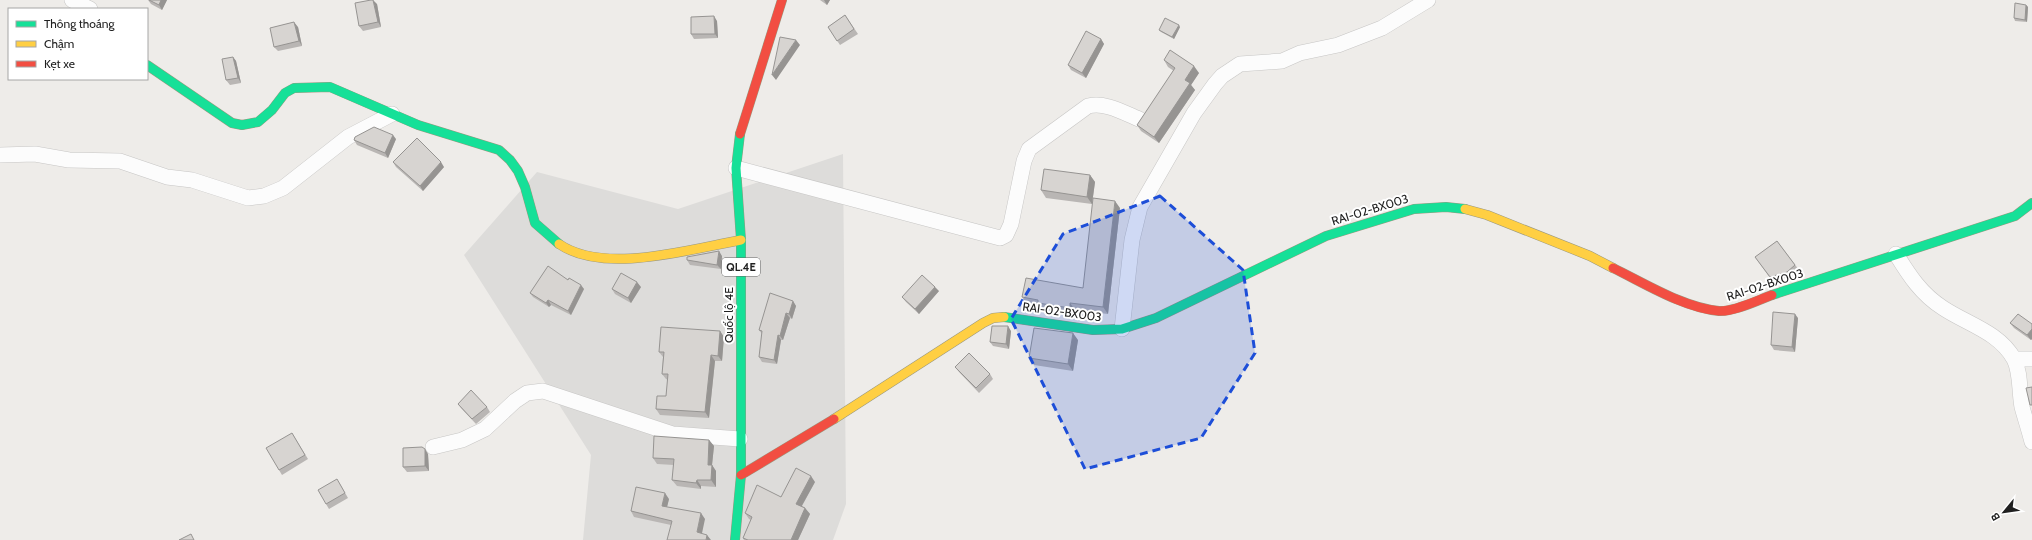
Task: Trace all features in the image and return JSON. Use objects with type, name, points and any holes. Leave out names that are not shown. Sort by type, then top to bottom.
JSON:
[{"type":"street","points":[[72,0],[88,8]]},
{"type":"street","name":"Quốc lộ 4E","points":[[735,540],[741,475],[741,240],[736,168],[740,133],[782,0]]},
{"type":"street","points":[[1122,328],[1132,240],[1140,207],[1194,113],[1218,80],[1240,64],[1282,61],[1300,53],[1338,45],[1382,28],[1428,0]]},
{"type":"street","points":[[148,67],[232,123],[242,125],[258,122],[272,110],[285,93],[294,88],[306,86],[330,88],[359,98],[418,125],[499,150],[510,160],[518,171],[530,202],[535,223],[549,237],[565,248],[592,257],[634,258],[741,240]]},
{"type":"street","points":[[736,168],[1000,238],[1006,235],[1011,224],[1024,161],[1029,149],[1088,106],[1098,104],[1103,105],[1139,119]]},
{"type":"street","points":[[0,155],[35,154],[69,160],[120,161],[167,177],[192,180],[248,198],[264,196],[283,188],[348,137],[392,114]]},
{"type":"street","name":"RAI-02-BX003","points":[[741,475],[853,407],[993,318],[1015,318],[1093,330],[1122,328],[1156,318],[1326,236],[1422,208],[1446,206],[1473,210],[1590,256],[1666,294],[1697,306],[1714,310],[1729,310],[2015,216],[2032,204]]},
{"type":"street","points":[[1896,254],[1914,284],[1942,308],[1989,333],[2003,343],[2014,359],[2032,442]]},
{"type":"street","points":[[2014,359],[2032,359]]},
{"type":"street","points":[[433,447],[462,440],[485,428],[515,401],[527,393],[543,391],[673,434],[740,439]]},
{"type":"highlighted area","points":[[1160,196],[1243,270],[1255,353],[1201,438],[1085,469],[1050,395],[1011,319],[1063,234]]},
{"type":"shaded area","points":[[843,154],[846,504],[833,540],[583,540],[591,455],[464,255],[537,172],[678,209]]},
{"type":"building","points":[[149,0],[161,0],[159,5]]},
{"type":"building","points":[[373,0],[378,22],[359,26],[355,3]]},
{"type":"building","points":[[2015,3],[2026,5],[2025,20],[2014,18]]},
{"type":"building","points":[[845,15],[854,29],[837,41],[828,27]]},
{"type":"building","points":[[714,16],[715,34],[691,34],[691,17]]},
{"type":"building","points":[[1165,18],[1179,25],[1172,37],[1159,30]]},
{"type":"building","points":[[294,22],[299,41],[274,47],[270,28]]},
{"type":"building","points":[[1086,31],[1101,39],[1082,73],[1068,65]]},
{"type":"building","points":[[780,37],[796,40],[772,75]]},
{"type":"building","points":[[1170,50],[1194,66],[1185,80],[1190,83],[1154,137],[1137,125],[1175,68],[1164,60]]},
{"type":"building","points":[[233,57],[238,78],[226,80],[222,59]]},
{"type":"building","points":[[374,127],[393,135],[385,153],[354,140],[355,137]]},
{"type":"building","points":[[417,138],[441,162],[420,186],[393,162]]},
{"type":"building","points":[[1044,169],[1090,175],[1087,197],[1041,190]]},
{"type":"building","points":[[1093,198],[1115,201],[1103,307],[1070,303],[1070,308],[1038,303],[1038,300],[1022,297],[1026,278],[1083,288]]},
{"type":"building","points":[[1777,241],[1795,265],[1787,272],[1770,277],[1755,257]]},
{"type":"building","points":[[719,251],[717,265],[687,260],[687,257]]},
{"type":"building","points":[[548,266],[568,280],[569,278],[581,285],[568,311],[548,300],[546,303],[530,293]]},
{"type":"building","points":[[621,273],[637,282],[628,298],[612,289]]},
{"type":"building","points":[[922,275],[935,287],[915,309],[902,297]]},
{"type":"building","points":[[770,293],[793,301],[789,314],[786,313],[780,336],[778,335],[774,360],[759,357],[762,331],[759,330]]},
{"type":"building","points":[[1773,312],[1795,314],[1792,347],[1771,345]]},
{"type":"building","points":[[2018,314],[2032,324],[2032,329],[2027,335],[2010,323]]},
{"type":"building","points":[[992,326],[1008,326],[1006,344],[990,342]]},
{"type":"building","points":[[661,327],[720,331],[718,356],[711,355],[705,412],[656,409],[657,396],[666,396],[668,374],[662,374],[664,352],[659,352]]},
{"type":"building","points":[[1034,328],[1073,333],[1068,364],[1029,358]]},
{"type":"building","points":[[969,353],[990,374],[976,388],[955,367]]},
{"type":"building","points":[[2032,387],[2032,405],[2030,405],[2026,388]]},
{"type":"building","points":[[471,390],[487,407],[472,419],[458,404]]},
{"type":"building","points":[[292,433],[305,455],[279,470],[266,448]]},
{"type":"building","points":[[654,436],[709,440],[708,465],[712,465],[711,480],[697,480],[696,483],[672,480],[674,459],[653,458]]},
{"type":"building","points":[[422,447],[425,449],[425,466],[403,467],[403,448]]},
{"type":"building","points":[[796,468],[811,476],[796,504],[805,508],[791,540],[748,540],[743,538],[752,517],[745,513],[757,485],[781,497]]},
{"type":"building","points":[[337,479],[345,493],[326,504],[318,490]]},
{"type":"building","points":[[636,487],[665,493],[662,506],[701,513],[697,532],[707,535],[706,540],[667,540],[672,521],[631,511]]},
{"type":"building","points":[[191,534],[194,540],[179,540]]},
{"type":"traffic: fast","points":[[148,66],[232,123],[242,125],[258,122],[272,110],[285,93],[294,88],[330,87],[418,125],[499,150],[510,160],[518,171],[525,187],[535,223],[559,244]]},
{"type":"traffic: fast","points":[[735,540],[741,475],[741,240],[736,168],[740,134]]},
{"type":"traffic: fast","points":[[1772,295],[2015,216],[2032,203]]},
{"type":"traffic: fast","points":[[1004,317],[1093,330],[1122,329],[1156,318],[1326,236],[1414,209],[1446,207],[1465,209]]},
{"type":"traffic: slow","points":[[1465,209],[1487,215],[1590,256],[1613,268]]},
{"type":"traffic: slow","points":[[559,244],[578,253],[599,258],[623,259],[673,253],[741,240]]},
{"type":"traffic: slow","points":[[834,419],[983,323],[993,318],[1004,317]]},
{"type":"traffic: jam","points":[[740,134],[782,0]]},
{"type":"traffic: jam","points":[[1613,268],[1664,294],[1706,309],[1719,311],[1732,310],[1772,295]]},
{"type":"traffic: jam","points":[[741,475],[834,419]]}]
